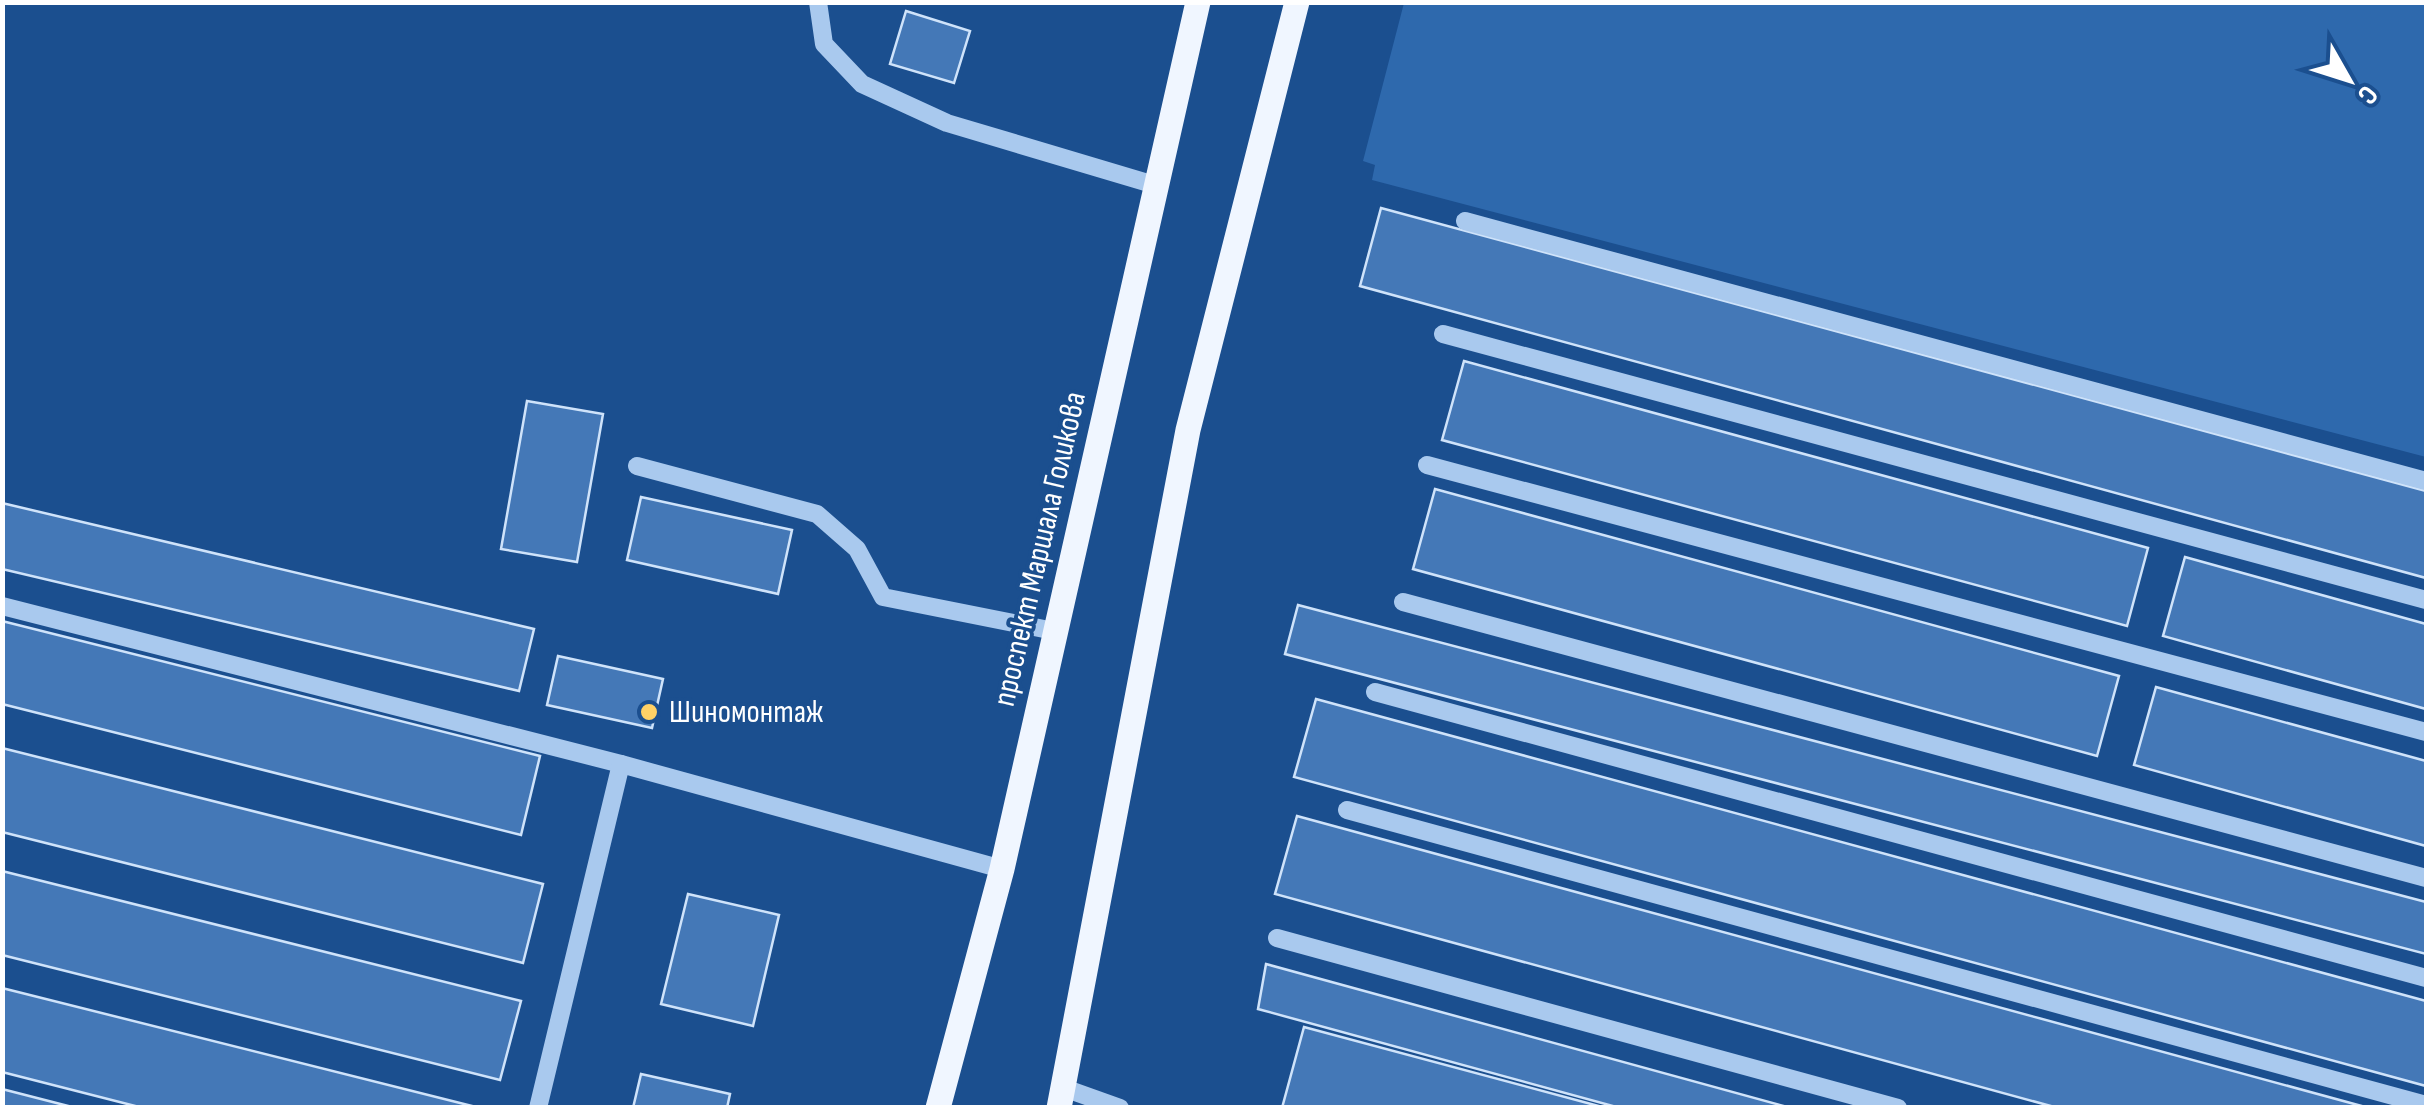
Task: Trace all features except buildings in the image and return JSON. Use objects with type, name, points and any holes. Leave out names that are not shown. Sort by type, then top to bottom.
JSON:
[{"type":"main road","name":"проспект Маршала Голикова","points":[[938,1108],[1002,869],[1198,2]]},
{"type":"main road","points":[[1061,1098],[1188,430],[1298,2]]},
{"type":"lane","points":[[818,2],[824,44],[862,84],[947,123],[1155,185]]},
{"type":"lane","points":[[1465,222],[2426,481]]},
{"type":"lane","points":[[1443,334],[2426,600]]},
{"type":"lane","points":[[637,466],[817,514],[857,549],[882,598],[1054,632]]},
{"type":"lane","points":[[1427,466],[2426,732]]},
{"type":"lane","points":[[1403,602],[2426,878]]},
{"type":"lane","points":[[2,606],[621,764],[1002,869]]},
{"type":"lane","points":[[1375,692],[2426,978]]},
{"type":"lane","points":[[538,1108],[621,764]]},
{"type":"lane","points":[[1347,810],[2426,1105]]},
{"type":"lane","points":[[1278,938],[1898,1108]]},
{"type":"lane","points":[[1061,1098],[1120,1108]]},
{"type":"shaded area","points":[[1404,3],[2426,3],[2426,457],[1372,180],[1375,165],[1363,161]]},
{"type":"place","name":"Шиномонтаж","points":[[649,712]]}]
